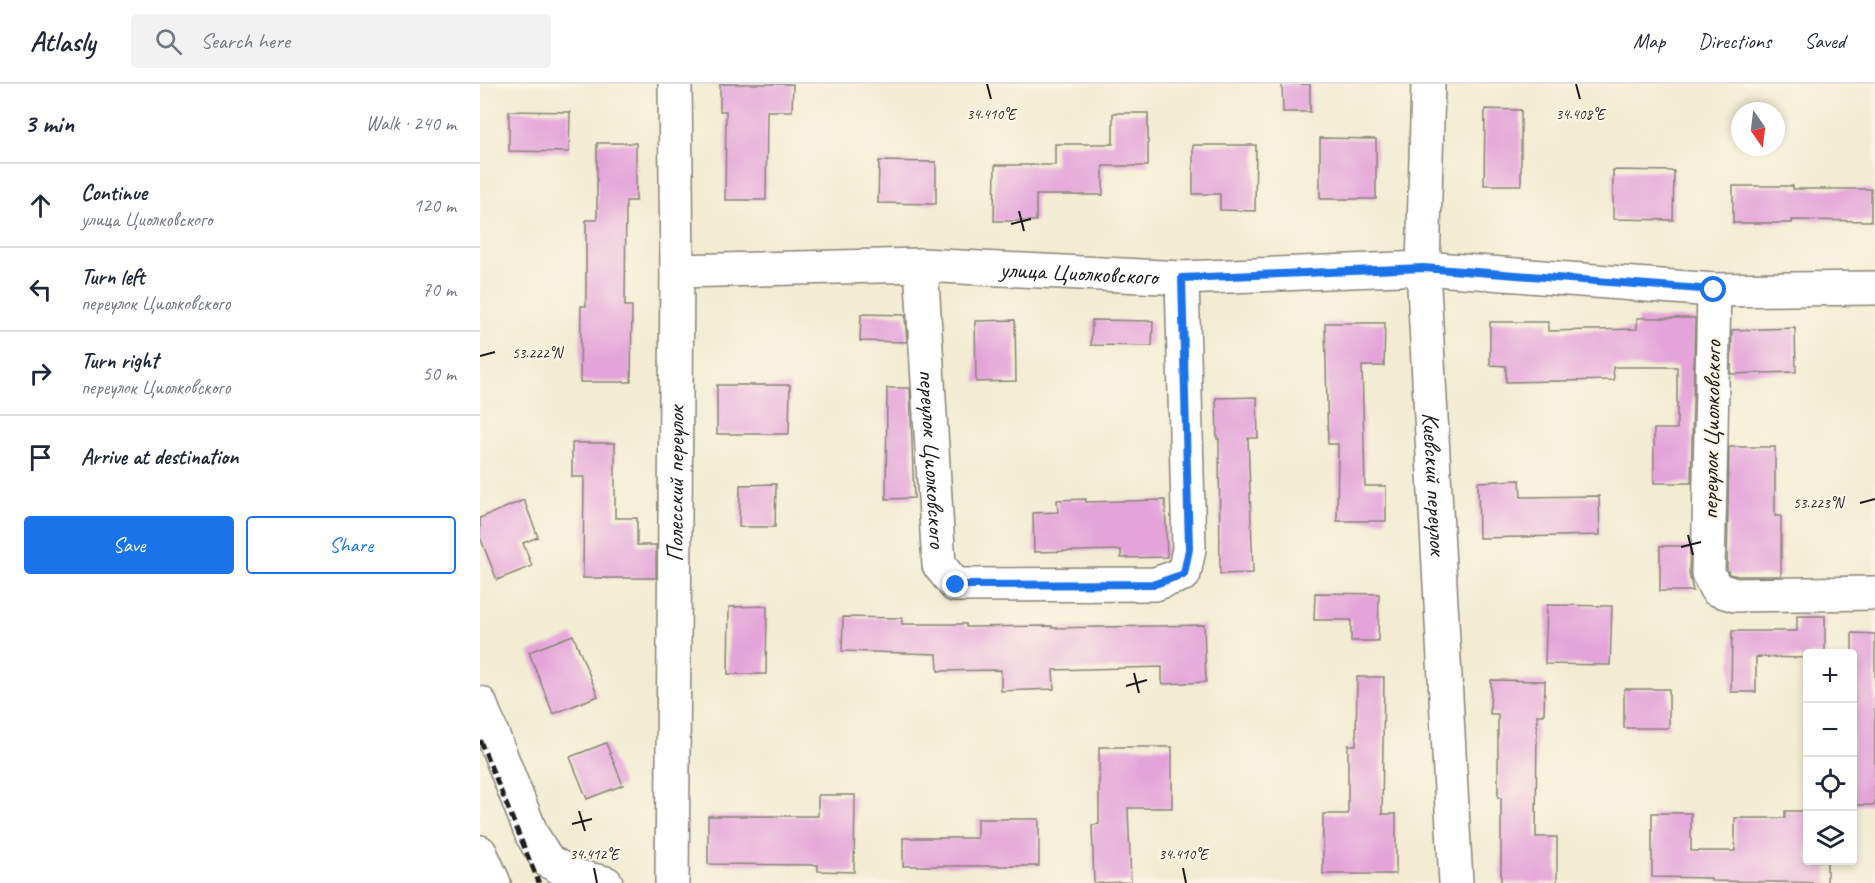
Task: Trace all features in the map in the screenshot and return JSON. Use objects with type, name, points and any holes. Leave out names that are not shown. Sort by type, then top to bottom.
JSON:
[{"type":"street","name":"Полесский переулок","points":[[672,883],[677,271],[675,84]]},
{"type":"street","name":"Киевский переулок","points":[[1428,84],[1423,268],[1456,883]]},
{"type":"street","name":"улица Циолковского","points":[[677,271],[921,265],[1182,278],[1423,268],[1714,290],[1875,288]]},
{"type":"street","name":"переулок Циолковского","points":[[921,265],[939,566],[956,585],[1155,584],[1184,574],[1189,549],[1182,278]]},
{"type":"street","name":"переулок Циолковского","points":[[1714,290],[1708,573],[1716,590],[1735,595],[1875,593]]},
{"type":"street","points":[[480,703],[532,835],[548,861],[575,876],[606,883]]},
{"type":"street","points":[[480,852],[494,883]]},
{"type":"building","points":[[720,84],[793,84],[792,111],[767,111],[766,200],[725,200],[726,111],[720,111]]},
{"type":"building","points":[[1282,84],[1310,84],[1310,112],[1283,112]]},
{"type":"building","points":[[1485,109],[1521,110],[1521,185],[1484,185]]},
{"type":"building","points":[[509,111],[570,112],[569,152],[509,151]]},
{"type":"building","points":[[1113,113],[1148,113],[1148,166],[1103,166],[1103,195],[1036,195],[1036,221],[994,221],[995,165],[1055,165],[1055,144],[1113,144]]},
{"type":"building","points":[[1320,138],[1376,139],[1376,199],[1320,199]]},
{"type":"building","points":[[597,143],[636,143],[636,201],[626,201],[625,306],[632,306],[631,382],[580,382],[581,306],[586,306],[586,220],[597,220]]},
{"type":"building","points":[[1193,145],[1256,145],[1255,211],[1220,210],[1220,194],[1193,194]]},
{"type":"building","points":[[879,161],[936,162],[936,204],[878,203]]},
{"type":"building","points":[[1613,170],[1674,171],[1673,220],[1613,219]]},
{"type":"building","points":[[1733,186],[1871,189],[1871,221],[1792,220],[1792,223],[1733,223]]},
{"type":"building","points":[[861,314],[905,315],[907,342],[860,341]]},
{"type":"building","points":[[1637,318],[1695,318],[1691,483],[1654,483],[1654,429],[1677,429],[1677,367],[1613,367],[1614,380],[1506,382],[1506,366],[1490,365],[1490,322],[1548,322],[1548,331],[1637,329]]},
{"type":"building","points":[[1015,320],[1016,381],[976,382],[975,321]]},
{"type":"building","points":[[1092,320],[1153,321],[1152,346],[1091,345]]},
{"type":"building","points":[[1325,323],[1385,323],[1384,366],[1362,366],[1365,486],[1386,486],[1386,521],[1337,521],[1338,444],[1328,444]]},
{"type":"building","points":[[1795,328],[1796,372],[1731,374],[1732,330]]},
{"type":"building","points":[[717,385],[790,385],[789,434],[717,434]]},
{"type":"building","points":[[887,388],[910,388],[914,498],[886,499]]},
{"type":"building","points":[[1257,397],[1258,438],[1248,438],[1253,573],[1220,574],[1219,439],[1217,439],[1216,398]]},
{"type":"building","points":[[572,443],[615,443],[615,518],[637,518],[637,545],[656,545],[656,578],[583,578],[584,477],[572,477]]},
{"type":"building","points":[[1729,447],[1775,447],[1775,516],[1781,516],[1781,576],[1729,574],[1727,569]]},
{"type":"building","points":[[1520,480],[1521,497],[1599,496],[1600,535],[1479,538],[1478,482]]},
{"type":"building","points":[[776,484],[775,527],[739,527],[740,485]]},
{"type":"building","points":[[1086,499],[1086,502],[1165,500],[1167,557],[1121,558],[1121,550],[1034,552],[1033,513],[1058,512],[1057,500]]},
{"type":"building","points":[[524,500],[538,537],[523,543],[532,566],[497,580],[480,537],[480,518]]},
{"type":"building","points":[[1660,546],[1690,546],[1689,573],[1693,591],[1660,591]]},
{"type":"building","points":[[1315,593],[1379,594],[1378,641],[1351,641],[1351,620],[1314,620]]},
{"type":"building","points":[[1547,605],[1612,606],[1610,665],[1545,664]]},
{"type":"building","points":[[767,606],[766,674],[728,674],[729,607]]},
{"type":"building","points":[[1797,616],[1825,616],[1825,649],[1803,649],[1803,658],[1756,657],[1756,692],[1731,692],[1732,631],[1797,631]]},
{"type":"building","points":[[843,617],[902,618],[902,624],[966,624],[966,627],[1204,625],[1206,682],[1162,684],[1162,667],[1053,670],[1054,689],[1001,691],[1001,670],[938,671],[937,654],[842,651]]},
{"type":"building","points":[[1852,633],[1875,634],[1875,805],[1857,805],[1857,649],[1852,649]]},
{"type":"building","points":[[573,635],[598,696],[553,714],[529,652]]},
{"type":"building","points":[[1357,677],[1384,677],[1382,814],[1396,814],[1396,874],[1323,874],[1323,814],[1348,814],[1348,745],[1356,745]]},
{"type":"building","points":[[1491,680],[1545,681],[1544,715],[1537,715],[1536,837],[1557,837],[1557,883],[1501,883],[1498,714],[1490,714]]},
{"type":"building","points":[[1624,689],[1669,689],[1669,728],[1624,728]]},
{"type":"building","points":[[606,743],[623,785],[587,799],[570,757]]},
{"type":"building","points":[[1099,747],[1172,747],[1172,808],[1128,808],[1131,882],[1094,883],[1092,825],[1099,824]]},
{"type":"building","points":[[818,795],[855,795],[854,872],[818,871],[818,865],[708,864],[708,816],[818,816]]},
{"type":"building","points":[[1785,811],[1803,811],[1803,865],[1827,865],[1827,883],[1711,881],[1711,878],[1652,877],[1652,813],[1691,813],[1691,851],[1735,851],[1735,818],[1785,818]]},
{"type":"building","points":[[977,819],[1039,819],[1039,866],[903,866],[903,838],[977,838]]},
{"type":"railway","points":[[480,740],[539,883]]},
{"type":"route","points":[[956,585],[1155,584],[1184,574],[1189,549],[1182,278],[1423,268],[1714,290]]}]
